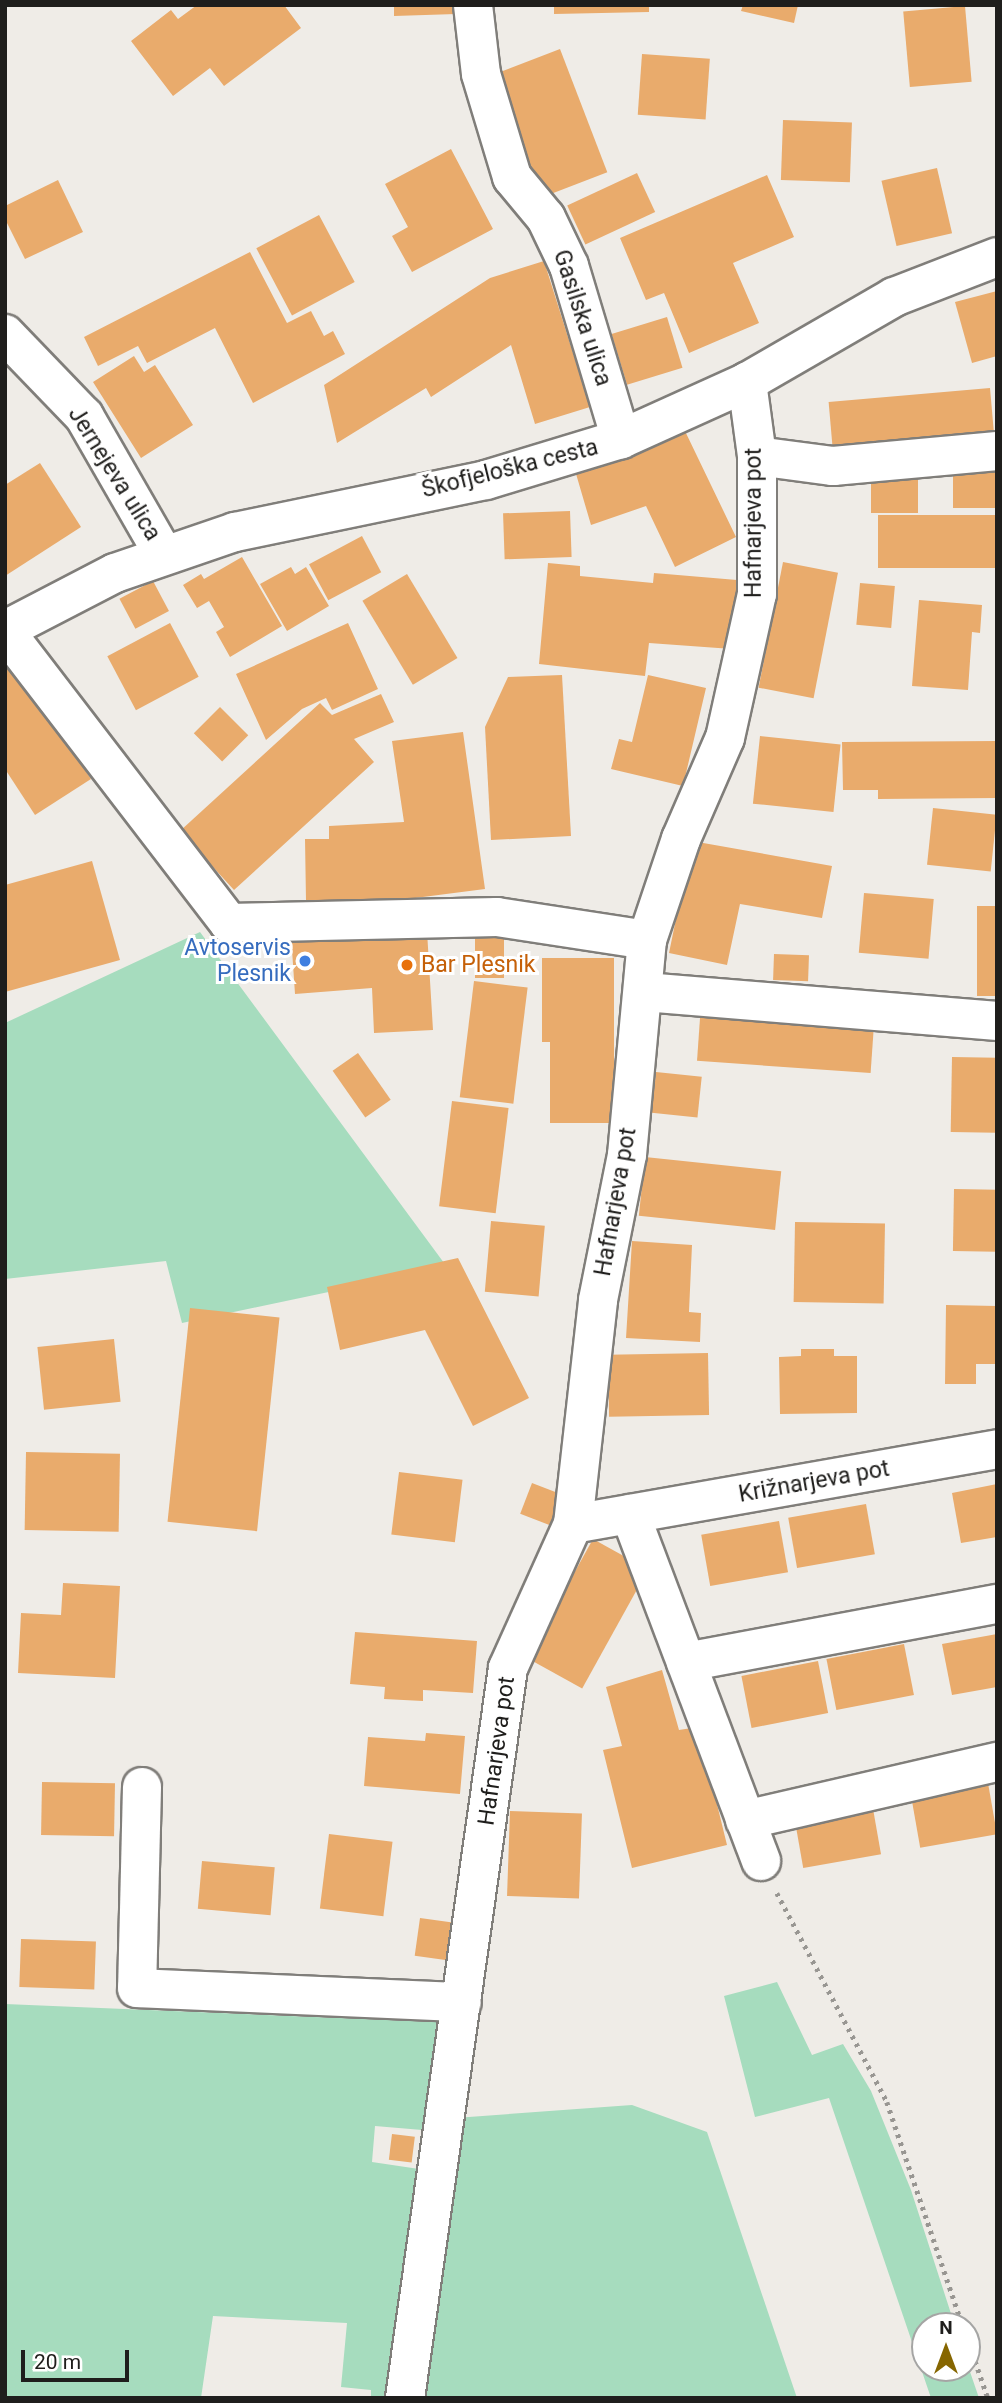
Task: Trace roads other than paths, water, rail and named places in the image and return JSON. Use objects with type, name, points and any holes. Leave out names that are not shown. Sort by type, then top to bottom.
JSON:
[{"type":"street","name":"Gasilska ulica","points":[[473,5],[481,74],[512,177],[545,218],[569,266],[621,439]]},
{"type":"street","name":"Škofjeloška cesta","points":[[647,940],[497,916],[229,923],[5,631],[116,573],[164,555],[312,513],[486,480],[621,439],[747,382],[894,298],[997,257]]},
{"type":"street","name":"Jernejeva ulica","points":[[5,334],[84,416],[164,555]]},
{"type":"street","name":"Hafnarjeva pot","points":[[405,2398],[508,1668],[573,1524],[598,1300],[626,1155],[645,992],[647,940],[681,839],[725,738],[757,594],[757,456],[747,382]]},
{"type":"street","points":[[757,456],[832,466],[997,451]]},
{"type":"street","points":[[645,992],[997,1021]]},
{"type":"street","name":"Križnarjeva pot","points":[[573,1524],[997,1449]]},
{"type":"street","points":[[630,1514],[761,1861]]},
{"type":"street","points":[[686,1662],[997,1604]]},
{"type":"street","points":[[745,1820],[997,1762]]},
{"type":"street","points":[[142,1787],[137,1988],[462,2002]]},
{"type":"place","name":"Avtoservis Plesnik","points":[[305,961]]},
{"type":"place","name":"Bar Plesnik","points":[[407,965]]}]
